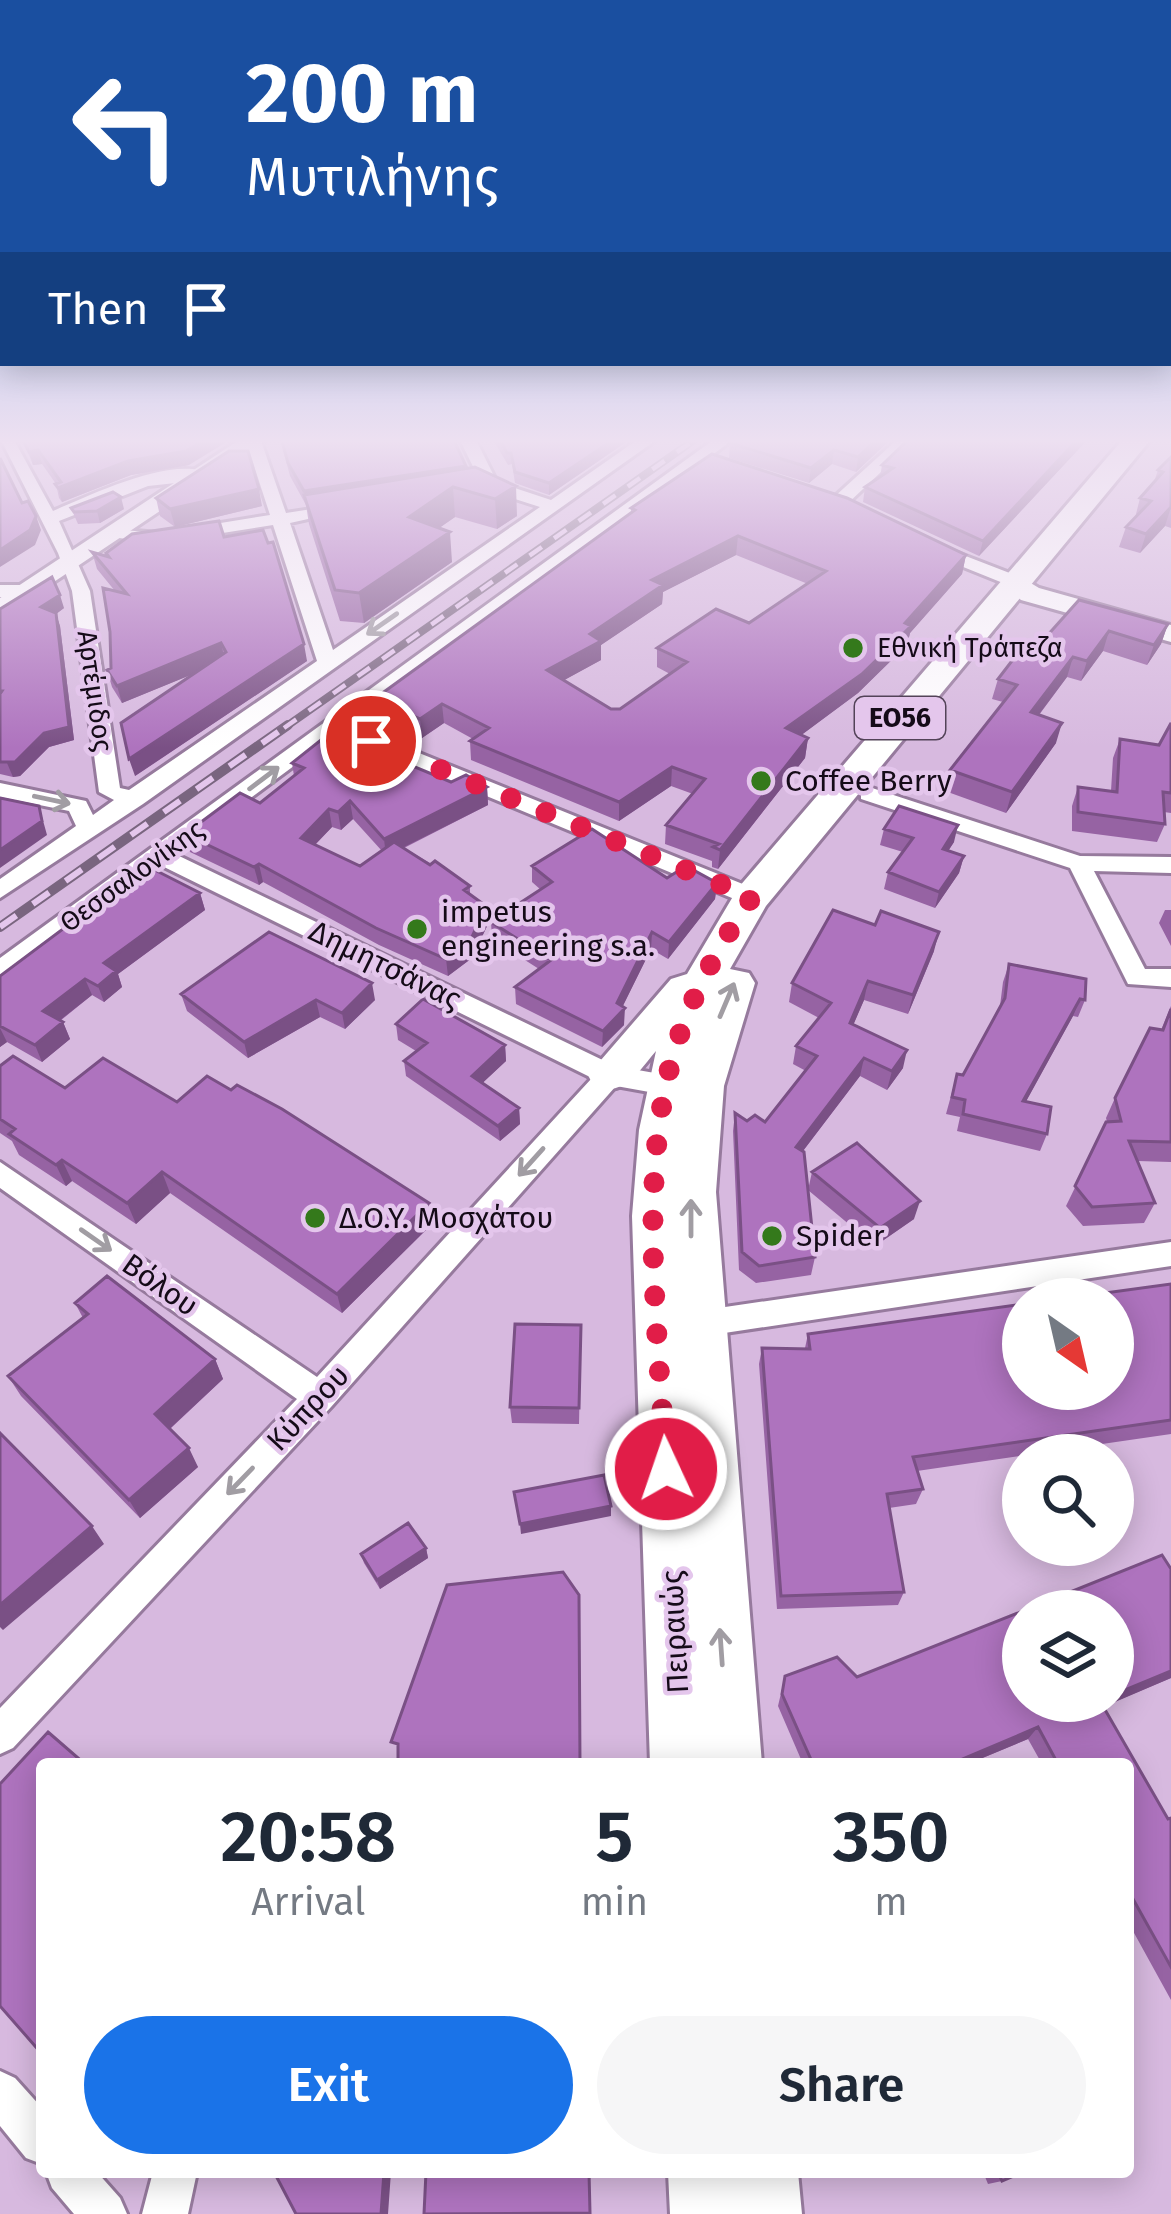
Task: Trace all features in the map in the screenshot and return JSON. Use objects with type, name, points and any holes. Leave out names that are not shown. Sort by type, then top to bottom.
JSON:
[{"type":"main road","name":"Πειραιώς","points":[[730,1758],[698,1324],[674,1102],[712,1037],[745,961],[778,907],[1062,541]]},
{"type":"main road","name":"Πειραιώς","points":[[682,1758],[658,1317],[656,1187],[674,1102],[680,1031],[718,949],[752,897],[1068,541]]},
{"type":"main road","points":[[610,1076],[718,949]]},
{"type":"main road","points":[[705,2178],[708,2214]]},
{"type":"main road","points":[[761,2178],[764,2214]]},
{"type":"street","name":"Αρτέμιδος","points":[[60,541],[81,591],[110,792],[135,799]]},
{"type":"street","points":[[0,610],[14,591],[103,541]]},
{"type":"street","points":[[290,541],[327,662]]},
{"type":"street","name":"Θεσσαλονίκης","points":[[0,890],[501,541]]},
{"type":"street","name":"Θεσσαλονίκης","points":[[0,971],[586,541]]},
{"type":"street","points":[[920,541],[1028,586],[1171,634]]},
{"type":"street","points":[[1028,586],[1171,620]]},
{"type":"street","points":[[334,726],[752,897]]},
{"type":"street","points":[[0,790],[78,806],[89,830]]},
{"type":"street","points":[[868,794],[1079,862],[1171,865]]},
{"type":"street","name":"Δημητσάνας","points":[[160,856],[610,1076],[632,1101],[674,1102]]},
{"type":"street","points":[[1079,862],[1137,978],[1171,978]]},
{"type":"street","name":"Κύπρου","points":[[0,1735],[320,1397],[610,1076]]},
{"type":"street","name":"Βόλου","points":[[0,1173],[320,1397]]},
{"type":"street","points":[[698,1324],[1171,1254]]},
{"type":"street","points":[[0,2093],[36,2135]]},
{"type":"street","points":[[73,2178],[104,2214]]},
{"type":"street","points":[[165,2214],[174,2178]]},
{"type":"building","points":[[122,541],[273,542],[304,644],[129,759],[121,723],[226,652],[221,643],[117,686],[107,670],[111,668],[110,632],[103,588],[127,594],[92,552],[109,557],[106,553]]},
{"type":"building","points":[[319,541],[436,541],[359,593],[335,590]]},
{"type":"building","points":[[592,541],[728,541],[652,580],[663,585],[590,634],[601,641],[547,670],[611,709],[620,709],[687,662],[657,648],[716,609],[749,623],[826,571],[751,541],[937,541],[966,555],[905,623],[911,626],[862,674],[786,728],[808,738],[720,850],[713,847],[719,844],[666,825],[705,779],[672,767],[619,802],[470,741],[489,728],[442,704],[420,719],[370,702]]},
{"type":"building","points":[[52,577],[60,595],[41,607],[56,613],[69,727],[44,733],[15,762],[0,762],[0,609]]},
{"type":"building","points":[[1079,600],[1168,624],[1154,645],[1109,631],[1087,661],[1073,657],[1031,712],[1062,723],[1012,792],[950,770],[1017,685],[998,679],[1018,653],[1029,656]]},
{"type":"building","points":[[1171,723],[1171,793],[1163,792],[1165,824],[1078,812],[1078,787],[1117,792],[1120,739],[1159,745]]},
{"type":"building","points":[[331,732],[451,782],[466,775],[487,787],[384,839],[350,801],[338,812],[329,809],[301,838],[360,866],[394,842],[430,865],[435,861],[470,886],[464,890],[486,906],[470,941],[446,959],[376,928],[259,864],[254,867],[185,834],[240,793],[260,803],[304,768],[292,763]]},
{"type":"building","points":[[0,798],[39,806],[42,821],[0,850]]},
{"type":"building","points":[[899,806],[958,825],[943,849],[964,856],[939,892],[888,872],[913,838],[884,829]]},
{"type":"building","points":[[592,829],[667,878],[686,866],[717,883],[669,942],[652,932],[617,1003],[625,1008],[603,1031],[515,987],[551,960],[491,922],[552,882],[532,866]]},
{"type":"building","points":[[147,866],[200,893],[104,963],[116,971],[98,986],[85,979],[43,1011],[63,1022],[35,1045],[0,1026],[0,976]]},
{"type":"building","points":[[833,910],[875,925],[881,911],[939,932],[913,995],[868,981],[850,1023],[907,1050],[892,1071],[864,1058],[796,1147],[804,1152],[815,1257],[759,1266],[742,1252],[735,1113],[747,1121],[755,1115],[765,1122],[817,1056],[796,1046],[831,1003],[792,983]]},
{"type":"building","points":[[269,932],[372,983],[342,1013],[316,1000],[244,1042],[181,994]]},
{"type":"building","points":[[1009,964],[1086,979],[1085,1000],[1080,999],[1023,1101],[1051,1107],[1047,1134],[963,1114],[965,1100],[952,1097],[957,1074],[963,1075],[1005,998]]},
{"type":"building","points":[[423,999],[505,1045],[472,1076],[519,1108],[498,1126],[404,1061],[427,1043],[396,1024]]},
{"type":"building","points":[[1171,1009],[1171,1142],[1129,1141],[1155,1203],[1092,1207],[1075,1186],[1106,1122],[1121,1121],[1115,1098],[1150,1028],[1163,1030]]},
{"type":"building","points":[[13,1056],[65,1088],[103,1058],[177,1102],[207,1076],[231,1090],[237,1085],[429,1203],[337,1294],[162,1172],[127,1203],[62,1160],[56,1165],[9,1134],[15,1129],[0,1119],[0,1066]]},
{"type":"building","points":[[857,1143],[920,1201],[880,1228],[812,1172]]},
{"type":"building","points":[[107,1276],[215,1359],[155,1414],[189,1448],[129,1500],[8,1376],[88,1314],[75,1303]]},
{"type":"building","points":[[1171,1284],[1171,1420],[1073,1434],[1002,1434],[1002,1444],[913,1457],[923,1489],[887,1494],[904,1592],[781,1596],[762,1348],[810,1349],[808,1334],[1002,1307],[1002,1410],[1134,1410],[1134,1289]]},
{"type":"building","points":[[515,1324],[581,1325],[579,1408],[510,1407]]},
{"type":"building","points":[[0,1433],[92,1526],[0,1605]]},
{"type":"building","points":[[604,1475],[611,1506],[520,1524],[514,1492]]},
{"type":"building","points":[[408,1523],[426,1548],[377,1580],[361,1554]]},
{"type":"building","points":[[1162,1555],[1171,1569],[1171,1671],[1134,1686],[1134,1590],[1075,1590]]},
{"type":"building","points":[[563,1572],[579,1595],[580,1758],[398,1758],[398,1744],[391,1742],[447,1585]]},
{"type":"building","points":[[1002,1619],[1002,1722],[1112,1722],[1133,1758],[1055,1758],[1038,1727],[965,1758],[810,1758],[782,1694],[785,1676],[837,1657],[857,1677]]},
{"type":"building","points":[[48,1732],[78,1758],[36,1758],[36,2047],[0,2006],[0,1784]]},
{"type":"building","points":[[1134,1760],[1171,1818],[1171,1967],[1134,1901]]},
{"type":"building","points":[[277,2178],[384,2178],[381,2214],[296,2214]]},
{"type":"building","points":[[426,2178],[589,2178],[590,2213],[424,2214]]},
{"type":"railway","points":[[284,728],[550,541]]},
{"type":"railway","points":[[0,927],[288,725]]},
{"type":"place","name":"Εθνική Τράπεζα","points":[[853,648]]},
{"type":"place","name":"Coffee Berry","points":[[761,781]]},
{"type":"place","name":"impetus engineering s.a.","points":[[417,929]]},
{"type":"place","name":"Δ.Ο.Υ. Μοσχάτου","points":[[315,1218]]},
{"type":"place","name":"Spider","points":[[772,1236]]},
{"type":"route","points":[[371,741],[752,897],[695,995],[666,1085],[656,1216],[666,1469]]}]
